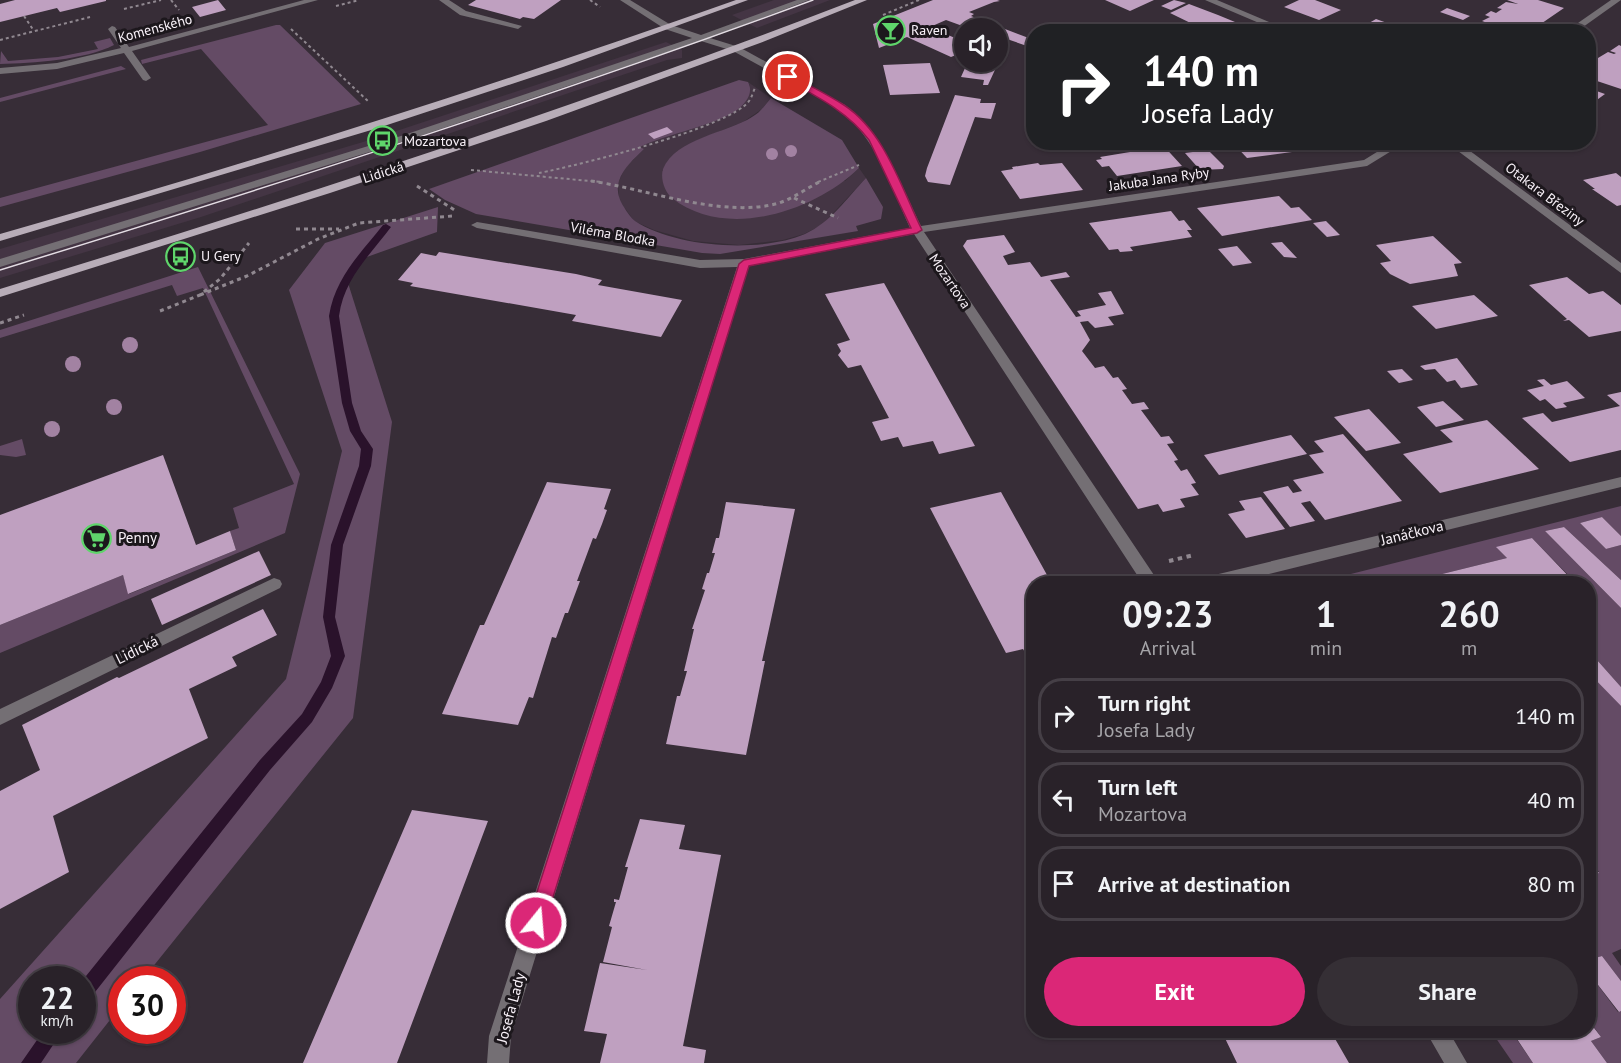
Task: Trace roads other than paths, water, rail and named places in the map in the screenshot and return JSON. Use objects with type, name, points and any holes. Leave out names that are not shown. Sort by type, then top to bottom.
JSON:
[{"type":"main road","points":[[0,238],[252,164],[516,79],[744,0]]},
{"type":"main road","name":"Lidická","points":[[0,293],[543,119],[736,50],[863,0]]},
{"type":"street","name":"Komenského","points":[[0,71],[57,66],[314,0]]},
{"type":"street","points":[[443,0],[463,13],[518,26]]},
{"type":"street","points":[[624,0],[668,27]]},
{"type":"street","name":"Lidická","points":[[0,263],[250,189],[701,38],[805,0]]},
{"type":"street","points":[[1209,0],[1269,24]]},
{"type":"street","points":[[1581,24],[1617,0]]},
{"type":"street","name":"Mozartova","points":[[668,27],[736,50],[842,107],[856,118],[874,140],[917,230],[1147,576]]},
{"type":"street","points":[[112,29],[146,78]]},
{"type":"street","name":"Jakuba Jana Ryby","points":[[917,230],[1367,163],[1388,150]]},
{"type":"street","name":"Otakara Březiny","points":[[1463,150],[1621,269]]},
{"type":"street","name":"Viléma Blodka","points":[[477,225],[700,264],[744,264]]},
{"type":"street","points":[[744,264],[917,230]]},
{"type":"street","name":"Josefa Lady","points":[[498,1063],[500,1036],[744,264]]},
{"type":"street","name":"Janáčkova","points":[[1235,576],[1621,482]]},
{"type":"street","name":"Lidická","points":[[0,717],[274,584]]},
{"type":"street","points":[[1440,1038],[1456,1063]]},
{"type":"waterway","points":[[96,977],[265,765],[307,718],[327,684],[338,656],[329,617],[337,545],[365,466],[367,449],[356,431],[347,403],[334,316],[340,290],[346,279],[386,227]]},
{"type":"waterway","points":[[30,1063],[44,1044]]},
{"type":"tram line","points":[[0,270],[408,141],[813,0]]},
{"type":"place","name":"Raven","points":[[890,30]]},
{"type":"place","name":"Mozartova","points":[[383,141]]},
{"type":"place","name":"U Gery","points":[[180,256]]},
{"type":"place","name":"Penny","points":[[97,538]]}]
